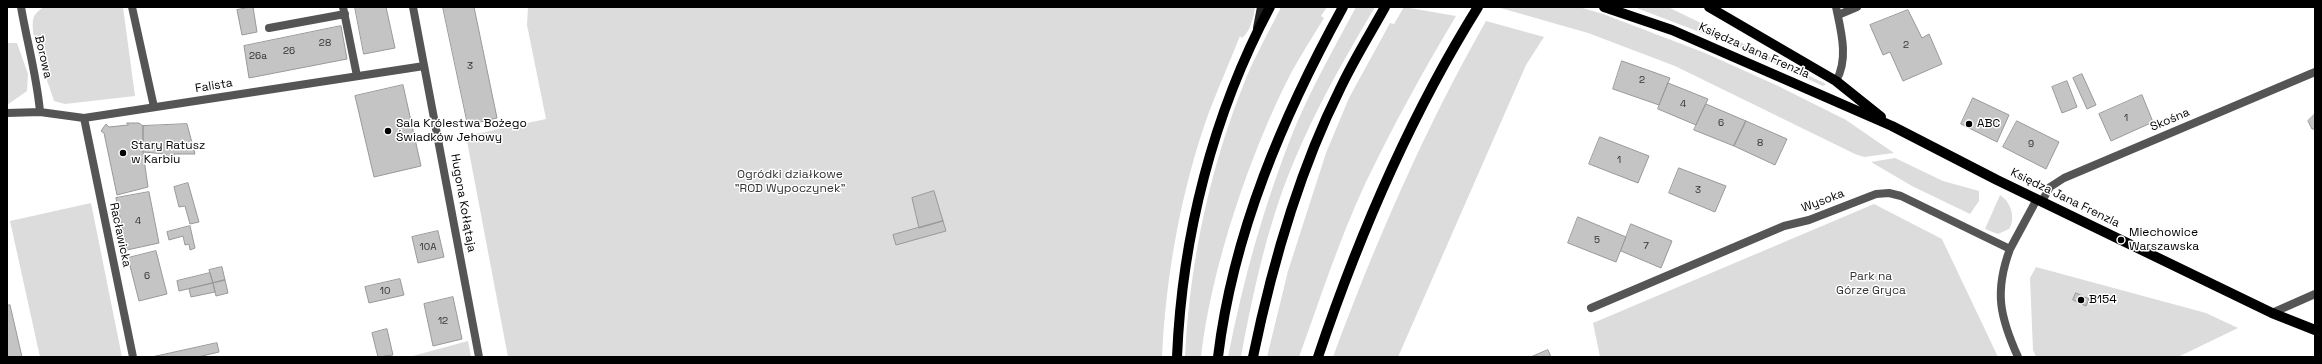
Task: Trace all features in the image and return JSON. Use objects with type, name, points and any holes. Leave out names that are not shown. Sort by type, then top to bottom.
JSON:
[{"type":"main road","points":[[1256,34],[1261,7]]},
{"type":"main road","points":[[1177,357],[1184,270],[1200,193],[1218,129],[1256,34],[1270,7]]},
{"type":"main road","points":[[1218,357],[1222,323],[1240,248],[1258,191],[1284,126],[1313,61],[1343,7]]},
{"type":"main road","points":[[1253,357],[1273,270],[1304,174],[1339,90],[1385,7]]},
{"type":"main road","points":[[1318,357],[1335,304],[1390,171],[1424,101],[1478,7]]},
{"type":"main road","name":"Księdza Jana Frenzla","points":[[1604,7],[1672,30],[1892,126],[2272,313],[2315,330]]},
{"type":"main road","name":"Księdza Jana Frenzla","points":[[1709,7],[1836,82],[1892,126]]},
{"type":"street","name":"Borowa","points":[[21,7],[27,44],[38,84],[40,112]]},
{"type":"street","points":[[132,7],[154,107]]},
{"type":"street","name":"Hugona Kołłątaja","points":[[413,7],[479,357]]},
{"type":"street","points":[[1836,82],[1844,55],[1837,11],[1857,7]]},
{"type":"street","points":[[268,28],[344,11],[357,76]]},
{"type":"street","name":"Falista","points":[[7,113],[40,112],[84,118],[424,66]]},
{"type":"street","name":"Skośna","points":[[2040,200],[2050,187],[2064,178],[2315,72]]},
{"type":"street","name":"Racławicka","points":[[84,118],[133,357]]},
{"type":"street","name":"Wysoka","points":[[1591,308],[1784,226],[1809,220],[1876,194],[1889,193],[1901,196],[2010,249]]},
{"type":"street","points":[[2018,357],[2004,323],[2000,305],[2001,275],[2010,249],[2040,200]]},
{"type":"street","points":[[2272,313],[2315,294]]},
{"type":"green space","points":[[44,7],[123,7],[135,96],[65,104],[54,101],[34,39],[34,16]]},
{"type":"green space","name":"Ogródki działkowe \"ROD Wypoczynek\"","points":[[528,7],[1255,7],[1253,20],[1245,35],[1242,38],[1240,36],[1209,112],[1190,172],[1176,233],[1171,264],[1162,357],[508,357],[466,136],[546,119],[527,25]]},
{"type":"green space","points":[[1281,7],[1327,7],[1321,16],[1324,18],[1291,73],[1261,139],[1247,175],[1223,249],[1206,323],[1201,357],[1185,357],[1197,249],[1212,179],[1222,144],[1247,76]]},
{"type":"green space","points":[[1356,7],[1375,7],[1330,85],[1292,166],[1268,236],[1241,357],[1228,357],[1240,300],[1255,243],[1282,159],[1307,100]]},
{"type":"green space","points":[[1404,7],[1456,16],[1386,141],[1365,184],[1338,248],[1299,357],[1267,357],[1288,271],[1326,153],[1349,98],[1390,23],[1394,24]]},
{"type":"green space","points":[[1497,7],[1579,7],[1603,14],[1705,53],[1776,85],[1846,120],[1894,153],[1864,157],[1855,154],[1675,66],[1588,33]]},
{"type":"green space","points":[[1634,7],[1668,7],[1826,84],[1823,86],[1739,47]]},
{"type":"green space","points":[[1486,21],[1544,37],[1526,65],[1398,357],[1333,357],[1366,271],[1422,144],[1442,102]]},
{"type":"green space","points":[[7,43],[17,43],[28,74],[27,91],[7,105]]},
{"type":"green space","points":[[1895,158],[1943,181],[1979,191],[1979,201],[1970,214],[1912,186],[1871,162]]},
{"type":"green space","points":[[2000,195],[2010,206],[2012,220],[2009,229],[1998,234],[1985,229]]},
{"type":"green space","points":[[91,203],[122,357],[40,357],[10,221]]},
{"type":"green space","name":"Park na Górze Gryca","points":[[1874,204],[1942,239],[1998,357],[1600,357],[1593,323]]},
{"type":"green space","points":[[2036,267],[2206,313],[2238,328],[2178,357],[2036,357],[2033,350],[2030,278]]},
{"type":"green space","points":[[468,341],[471,357],[409,357]]},
{"type":"building","points":[[253,7],[257,32],[242,35],[237,10]]},
{"type":"building","points":[[355,7],[386,7],[395,48],[364,54]]},
{"type":"building","points":[[443,7],[474,7],[497,118],[468,125]]},
{"type":"building","points":[[1908,10],[1922,38],[1929,34],[1942,64],[1903,81],[1890,52],[1883,55],[1870,25]]},
{"type":"building","points":[[341,26],[347,59],[249,78],[244,46]]},
{"type":"building","points":[[1622,61],[1670,78],[1659,105],[1613,89]]},
{"type":"building","points":[[2082,74],[2096,105],[2087,109],[2073,78]]},
{"type":"building","points":[[2067,81],[2077,107],[2062,113],[2052,87]]},
{"type":"building","points":[[1668,83],[1708,99],[1696,125],[1658,109]]},
{"type":"building","name":"Sala Królestwa Bożego Świadków Jehowy","points":[[403,85],[421,166],[374,177],[355,96]]},
{"type":"building","points":[[2142,95],[2153,122],[2111,141],[2099,114]]},
{"type":"building","points":[[1973,98],[2009,115],[1997,142],[1961,124]]},
{"type":"building","points":[[1706,104],[1746,121],[1734,146],[1694,130]]},
{"type":"building","points":[[2315,114],[2315,129],[2312,129],[2308,121]]},
{"type":"building","points":[[1746,121],[1787,139],[1775,165],[1734,146]]},
{"type":"building","points":[[2017,121],[2059,142],[2046,169],[2003,147]]},
{"type":"building","points":[[127,123],[139,123],[143,126],[143,152],[148,187],[117,195],[104,133],[101,131],[106,124],[109,127],[128,125]]},
{"type":"building","points":[[187,124],[195,154],[174,154],[174,158],[165,158],[166,154],[143,152],[143,126]]},
{"type":"building","points":[[1600,137],[1649,156],[1638,183],[1589,164]]},
{"type":"building","points":[[1679,168],[1726,186],[1715,212],[1669,193]]},
{"type":"building","points":[[188,183],[199,222],[190,224],[185,206],[179,207],[174,187]]},
{"type":"building","points":[[934,191],[943,221],[919,228],[912,198]]},
{"type":"building","points":[[149,192],[159,243],[127,250],[116,198]]},
{"type":"building","points":[[1578,217],[1626,237],[1616,262],[1568,243]]},
{"type":"building","points":[[943,221],[946,231],[896,245],[893,235]]},
{"type":"building","points":[[1631,224],[1672,241],[1661,268],[1621,251]]},
{"type":"building","points":[[190,226],[195,248],[190,250],[189,244],[185,245],[183,236],[169,240],[167,232]]},
{"type":"building","points":[[438,231],[444,257],[418,263],[412,237]]},
{"type":"building","points":[[156,251],[167,294],[139,301],[128,258]]},
{"type":"building","points":[[222,267],[225,280],[213,283],[209,270]]},
{"type":"building","points":[[210,273],[213,283],[179,291],[177,281]]},
{"type":"building","points":[[400,279],[404,295],[369,303],[365,287]]},
{"type":"building","points":[[225,280],[228,293],[216,296],[213,283]]},
{"type":"building","points":[[213,283],[215,292],[191,297],[189,289]]},
{"type":"building","name":"B154","points":[[2076,293],[2089,299],[2086,306],[2073,300]]},
{"type":"building","points":[[453,297],[462,339],[433,346],[424,304]]},
{"type":"building","points":[[10,305],[22,357],[7,357],[7,306]]},
{"type":"building","points":[[387,329],[393,355],[378,357],[372,333]]},
{"type":"building","points":[[217,343],[219,352],[198,357],[152,357]]},
{"type":"building","points":[[1548,350],[1551,357],[1531,357]]},
{"type":"place","name":"ABC","points":[[1969,124]]},
{"type":"place","name":"Sala Królestwa Bożego Świadków Jehowy","points":[[388,131]]},
{"type":"place","name":"Stary Ratusz w Karbiu","points":[[123,153]]},
{"type":"place","name":"Miechowice Warszawska","points":[[2121,240]]},
{"type":"place","name":"B154","points":[[2081,300]]}]
